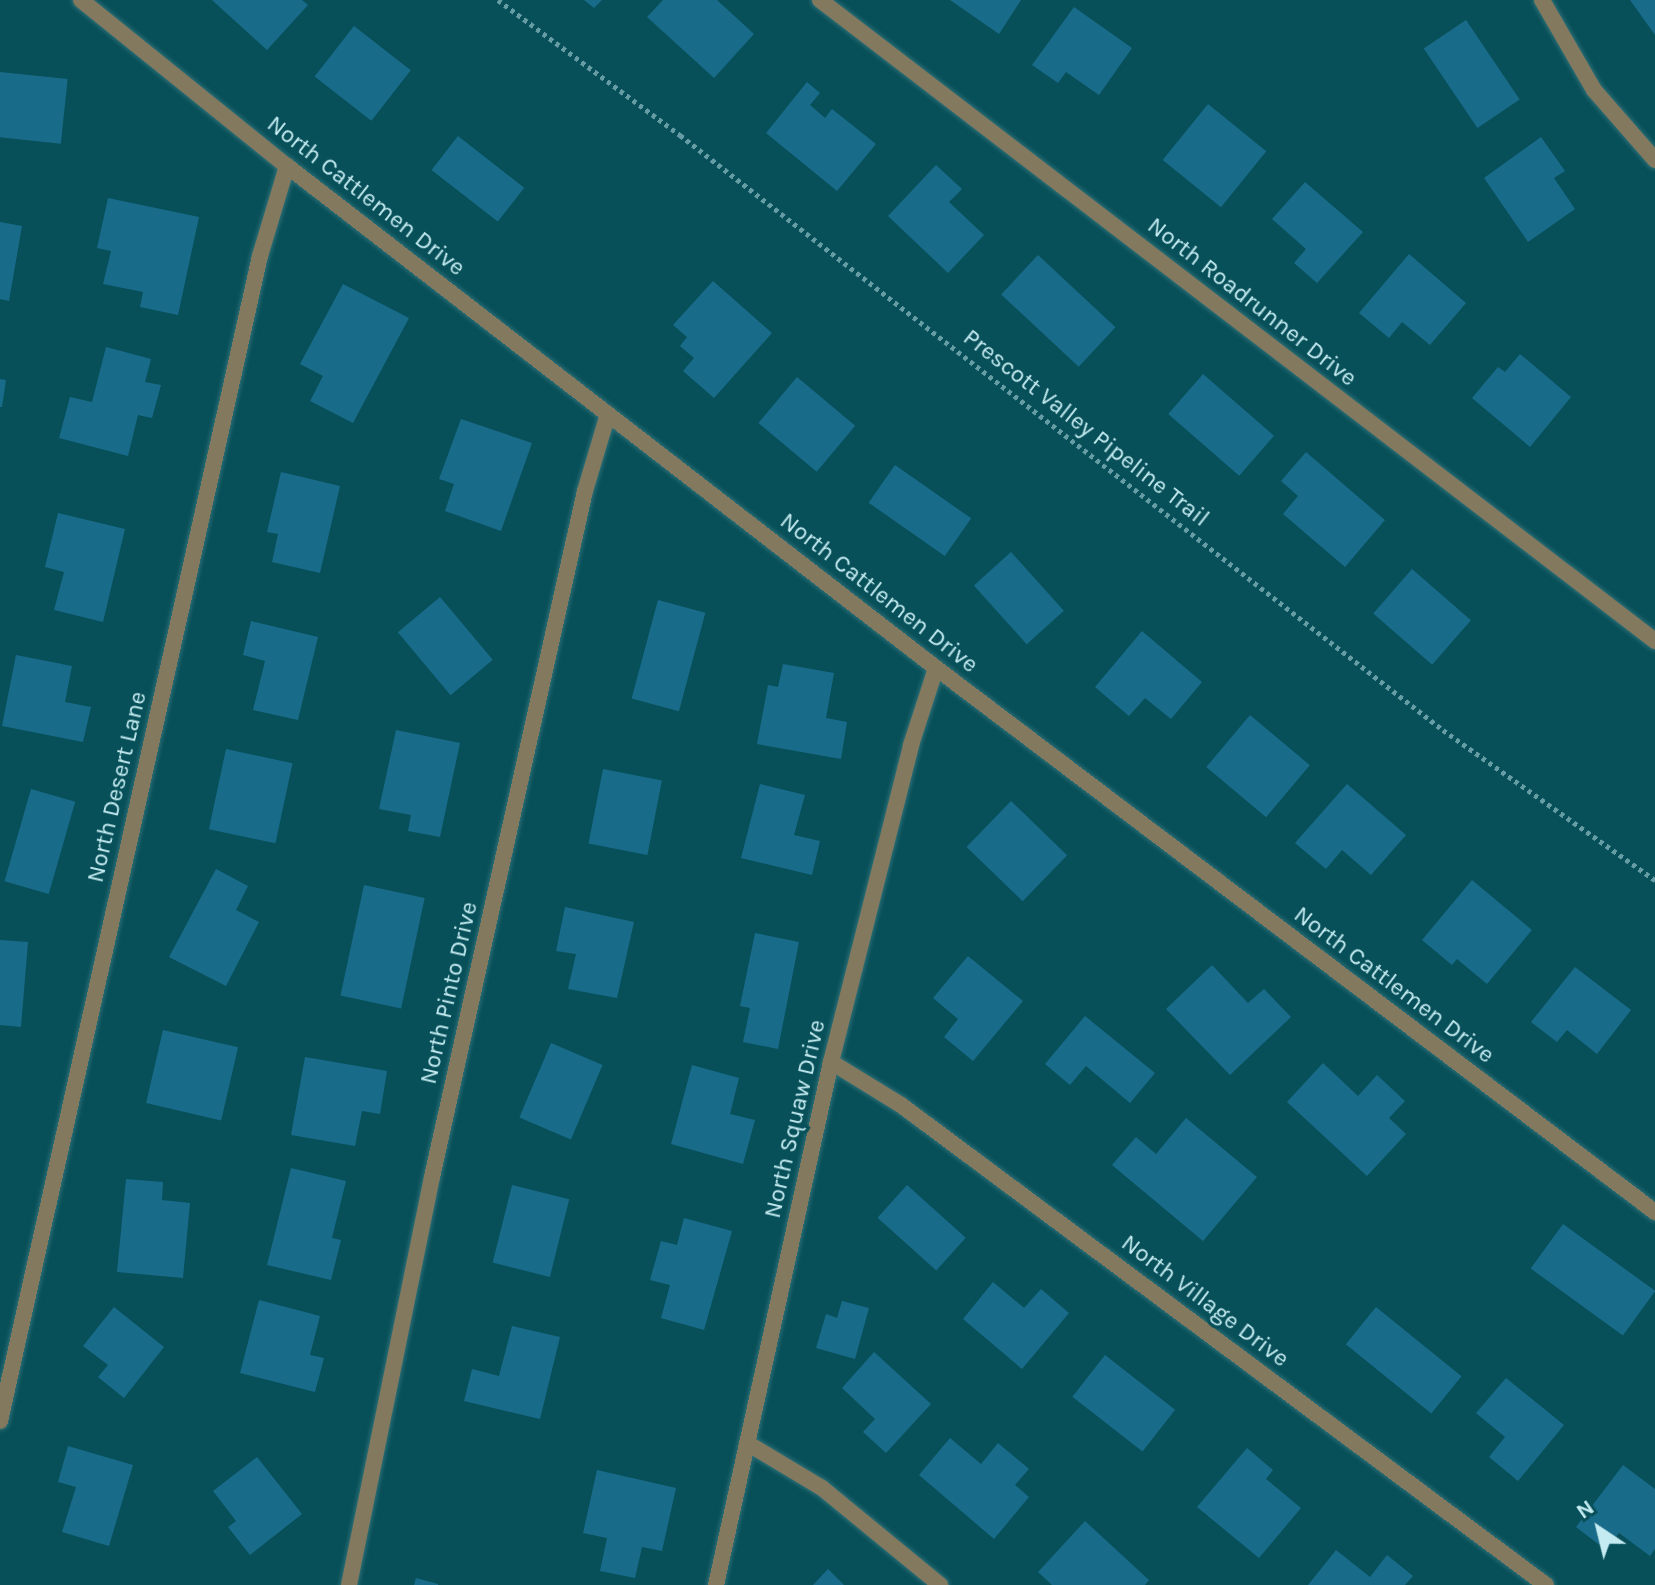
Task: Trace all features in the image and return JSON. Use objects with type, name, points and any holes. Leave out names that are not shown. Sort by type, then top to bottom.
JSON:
[{"type":"street","name":"North Cattlemen Drive","points":[[81,0],[287,166],[936,668],[1655,1212]]},
{"type":"street","name":"North Roadrunner Drive","points":[[820,0],[1655,641]]},
{"type":"street","points":[[1542,0],[1594,90],[1655,160]]},
{"type":"street","name":"North Desert Lane","points":[[0,1421],[260,256],[287,166]]},
{"type":"street","name":"North Pinto Drive","points":[[349,1585],[439,1146],[585,491],[608,414]]},
{"type":"street","name":"North Squaw Drive","points":[[716,1585],[831,1062],[936,668]]},
{"type":"street","name":"North Village Drive","points":[[831,1062],[901,1105],[1546,1585]]},
{"type":"street","points":[[747,1443],[822,1488],[940,1585]]},
{"type":"path","name":"Prescott Valley Pipeline Trail","points":[[498,0],[680,135],[1443,730],[1655,880]]},
{"type":"building","points":[[212,0],[302,0],[308,5],[267,50]]},
{"type":"building","points":[[584,0],[602,0],[594,8]]},
{"type":"building","points":[[663,0],[717,0],[754,34],[714,78],[647,17]]},
{"type":"building","points":[[950,0],[1021,0],[999,34]]},
{"type":"building","points":[[1630,0],[1655,0],[1655,35]]},
{"type":"building","points":[[1074,7],[1132,48],[1099,95],[1066,72],[1058,83],[1032,65]]},
{"type":"building","points":[[1466,20],[1520,100],[1477,128],[1424,49]]},
{"type":"building","points":[[354,26],[411,70],[371,121],[315,76]]},
{"type":"building","points":[[0,72],[68,79],[61,144],[0,137]]},
{"type":"building","points":[[807,82],[820,93],[810,105],[825,118],[832,109],[876,144],[837,191],[766,133]]},
{"type":"building","points":[[1208,104],[1266,151],[1221,207],[1163,160]]},
{"type":"building","points":[[458,136],[524,188],[498,222],[432,170]]},
{"type":"building","points":[[1541,137],[1565,171],[1554,178],[1575,209],[1528,242],[1484,178]]},
{"type":"building","points":[[936,165],[962,189],[949,202],[984,235],[948,273],[888,216]]},
{"type":"building","points":[[1305,182],[1363,232],[1317,283],[1294,263],[1306,249],[1272,219]]},
{"type":"building","points":[[108,198],[199,217],[178,315],[140,307],[143,292],[103,284],[111,251],[97,248]]},
{"type":"building","points":[[0,222],[22,226],[9,301],[0,299]]},
{"type":"building","points":[[1409,254],[1466,303],[1430,345],[1402,322],[1389,338],[1359,313]]},
{"type":"building","points":[[1038,255],[1116,327],[1079,367],[1001,294]]},
{"type":"building","points":[[713,281],[772,333],[714,398],[683,371],[694,358],[680,346],[687,337],[673,325]]},
{"type":"building","points":[[343,284],[409,318],[353,423],[310,401],[323,376],[300,364]]},
{"type":"building","points":[[106,347],[151,359],[145,382],[161,385],[152,418],[138,415],[128,456],[59,438],[70,397],[92,402]]},
{"type":"building","points":[[1520,354],[1571,397],[1530,447],[1472,398],[1498,367],[1505,372]]},
{"type":"building","points":[[1203,374],[1274,436],[1239,476],[1168,414]]},
{"type":"building","points":[[797,377],[855,426],[817,472],[758,423]]},
{"type":"building","points":[[0,379],[6,380],[2,407],[0,407]]},
{"type":"building","points":[[461,419],[532,443],[501,531],[445,511],[454,484],[439,479]]},
{"type":"building","points":[[1306,452],[1385,520],[1345,567],[1283,514],[1298,496],[1281,481]]},
{"type":"building","points":[[895,465],[971,518],[945,556],[869,503]]},
{"type":"building","points":[[281,472],[340,486],[320,573],[272,562],[278,534],[267,532]]},
{"type":"building","points":[[58,513],[125,529],[103,622],[54,610],[64,572],[45,567]]},
{"type":"building","points":[[1011,552],[1064,611],[1027,644],[974,585]]},
{"type":"building","points":[[1412,569],[1471,620],[1432,665],[1373,614]]},
{"type":"building","points":[[440,597],[493,660],[451,695],[398,632]]},
{"type":"building","points":[[658,600],[705,613],[679,711],[632,699]]},
{"type":"building","points":[[251,621],[318,637],[298,720],[253,710],[265,661],[243,655]]},
{"type":"building","points":[[1142,631],[1202,682],[1171,719],[1145,698],[1129,716],[1095,687]]},
{"type":"building","points":[[16,655],[72,666],[65,702],[91,707],[83,742],[2,726]]},
{"type":"building","points":[[783,664],[834,673],[826,718],[847,722],[841,759],[757,744],[768,685],[778,687]]},
{"type":"building","points":[[1250,715],[1310,765],[1266,817],[1206,767]]},
{"type":"building","points":[[396,730],[460,743],[440,837],[408,831],[411,815],[379,809]]},
{"type":"building","points":[[226,749],[293,763],[275,843],[209,829]]},
{"type":"building","points":[[603,769],[662,780],[647,855],[588,844]]},
{"type":"building","points":[[760,784],[805,795],[794,835],[820,841],[812,875],[741,858]]},
{"type":"building","points":[[1347,784],[1406,835],[1371,875],[1342,850],[1326,869],[1295,843]]},
{"type":"building","points":[[31,789],[75,802],[49,894],[5,881]]},
{"type":"building","points":[[1011,801],[1067,855],[1023,901],[967,847]]},
{"type":"building","points":[[216,869],[248,886],[236,910],[259,922],[226,986],[169,957]]},
{"type":"building","points":[[1472,880],[1532,930],[1487,984],[1457,959],[1452,965],[1422,940]]},
{"type":"building","points":[[364,885],[425,898],[401,1008],[341,996]]},
{"type":"building","points":[[565,907],[634,922],[617,998],[568,989],[576,954],[556,951]]},
{"type":"building","points":[[755,933],[799,942],[778,1049],[743,1042],[750,1008],[740,1006]]},
{"type":"building","points":[[0,940],[28,942],[21,1027],[0,1025]]},
{"type":"building","points":[[968,956],[1023,1001],[973,1061],[944,1037],[958,1019],[933,998]]},
{"type":"building","points":[[1212,965],[1248,1003],[1264,989],[1291,1017],[1230,1075],[1166,1009]]},
{"type":"building","points":[[1575,967],[1631,1010],[1597,1054],[1567,1030],[1557,1042],[1531,1022]]},
{"type":"building","points":[[1085,1016],[1155,1073],[1130,1103],[1086,1066],[1070,1085],[1045,1064]]},
{"type":"building","points":[[163,1030],[238,1047],[221,1120],[146,1103]]},
{"type":"building","points":[[551,1043],[603,1065],[571,1139],[519,1118]]},
{"type":"building","points":[[305,1057],[387,1071],[380,1114],[362,1111],[355,1146],[291,1135]]},
{"type":"building","points":[[1323,1063],[1358,1096],[1377,1075],[1405,1101],[1389,1118],[1406,1134],[1367,1176],[1287,1102]]},
{"type":"building","points":[[692,1065],[739,1078],[730,1114],[755,1120],[743,1164],[671,1144]]},
{"type":"building","points":[[1186,1118],[1257,1177],[1203,1241],[1112,1165],[1136,1137],[1156,1154]]},
{"type":"building","points":[[291,1168],[346,1181],[332,1238],[341,1240],[331,1280],[267,1265]]},
{"type":"building","points":[[126,1179],[163,1182],[162,1200],[190,1203],[183,1278],[117,1272]]},
{"type":"building","points":[[512,1185],[569,1199],[550,1277],[493,1263]]},
{"type":"building","points":[[907,1185],[966,1238],[936,1271],[878,1218]]},
{"type":"building","points":[[684,1218],[732,1231],[704,1330],[661,1318],[670,1285],[650,1280],[661,1241],[677,1245]]},
{"type":"building","points":[[1563,1224],[1655,1291],[1623,1336],[1531,1268]]},
{"type":"building","points":[[993,1282],[1024,1308],[1041,1289],[1069,1313],[1022,1369],[963,1319]]},
{"type":"building","points":[[259,1300],[320,1316],[310,1355],[324,1358],[315,1392],[240,1373]]},
{"type":"building","points":[[842,1301],[869,1308],[855,1359],[816,1348],[826,1314],[837,1318]]},
{"type":"building","points":[[114,1307],[164,1347],[124,1398],[98,1377],[108,1365],[83,1346]]},
{"type":"building","points":[[1376,1307],[1461,1376],[1431,1414],[1346,1344]]},
{"type":"building","points":[[512,1326],[560,1337],[540,1419],[464,1401],[472,1369],[499,1376]]},
{"type":"building","points":[[874,1352],[931,1404],[886,1453],[863,1432],[875,1419],[842,1388]]},
{"type":"building","points":[[1105,1355],[1175,1410],[1143,1452],[1072,1397]]},
{"type":"building","points":[[1506,1378],[1564,1425],[1518,1481],[1489,1457],[1505,1437],[1476,1413]]},
{"type":"building","points":[[950,1438],[981,1464],[998,1443],[1029,1469],[1015,1485],[1029,1497],[994,1539],[919,1475]]},
{"type":"building","points":[[68,1446],[133,1465],[109,1546],[62,1532],[76,1487],[58,1482]]},
{"type":"building","points":[[1247,1448],[1273,1470],[1266,1479],[1301,1508],[1259,1558],[1197,1507]]},
{"type":"building","points":[[257,1457],[302,1514],[250,1555],[228,1527],[236,1521],[213,1491]]},
{"type":"building","points":[[1623,1465],[1655,1489],[1655,1549],[1650,1556],[1619,1533],[1606,1550],[1576,1527]]},
{"type":"building","points":[[597,1470],[676,1488],[662,1551],[642,1547],[635,1578],[600,1571],[607,1538],[583,1533]]},
{"type":"building","points":[[1085,1521],[1149,1580],[1145,1585],[1052,1585],[1038,1572]]},
{"type":"building","points":[[1336,1550],[1370,1577],[1387,1555],[1413,1576],[1405,1585],[1308,1585]]},
{"type":"building","points":[[828,1569],[844,1585],[813,1585]]},
{"type":"building","points":[[416,1578],[438,1584],[438,1585],[414,1585]]}]
